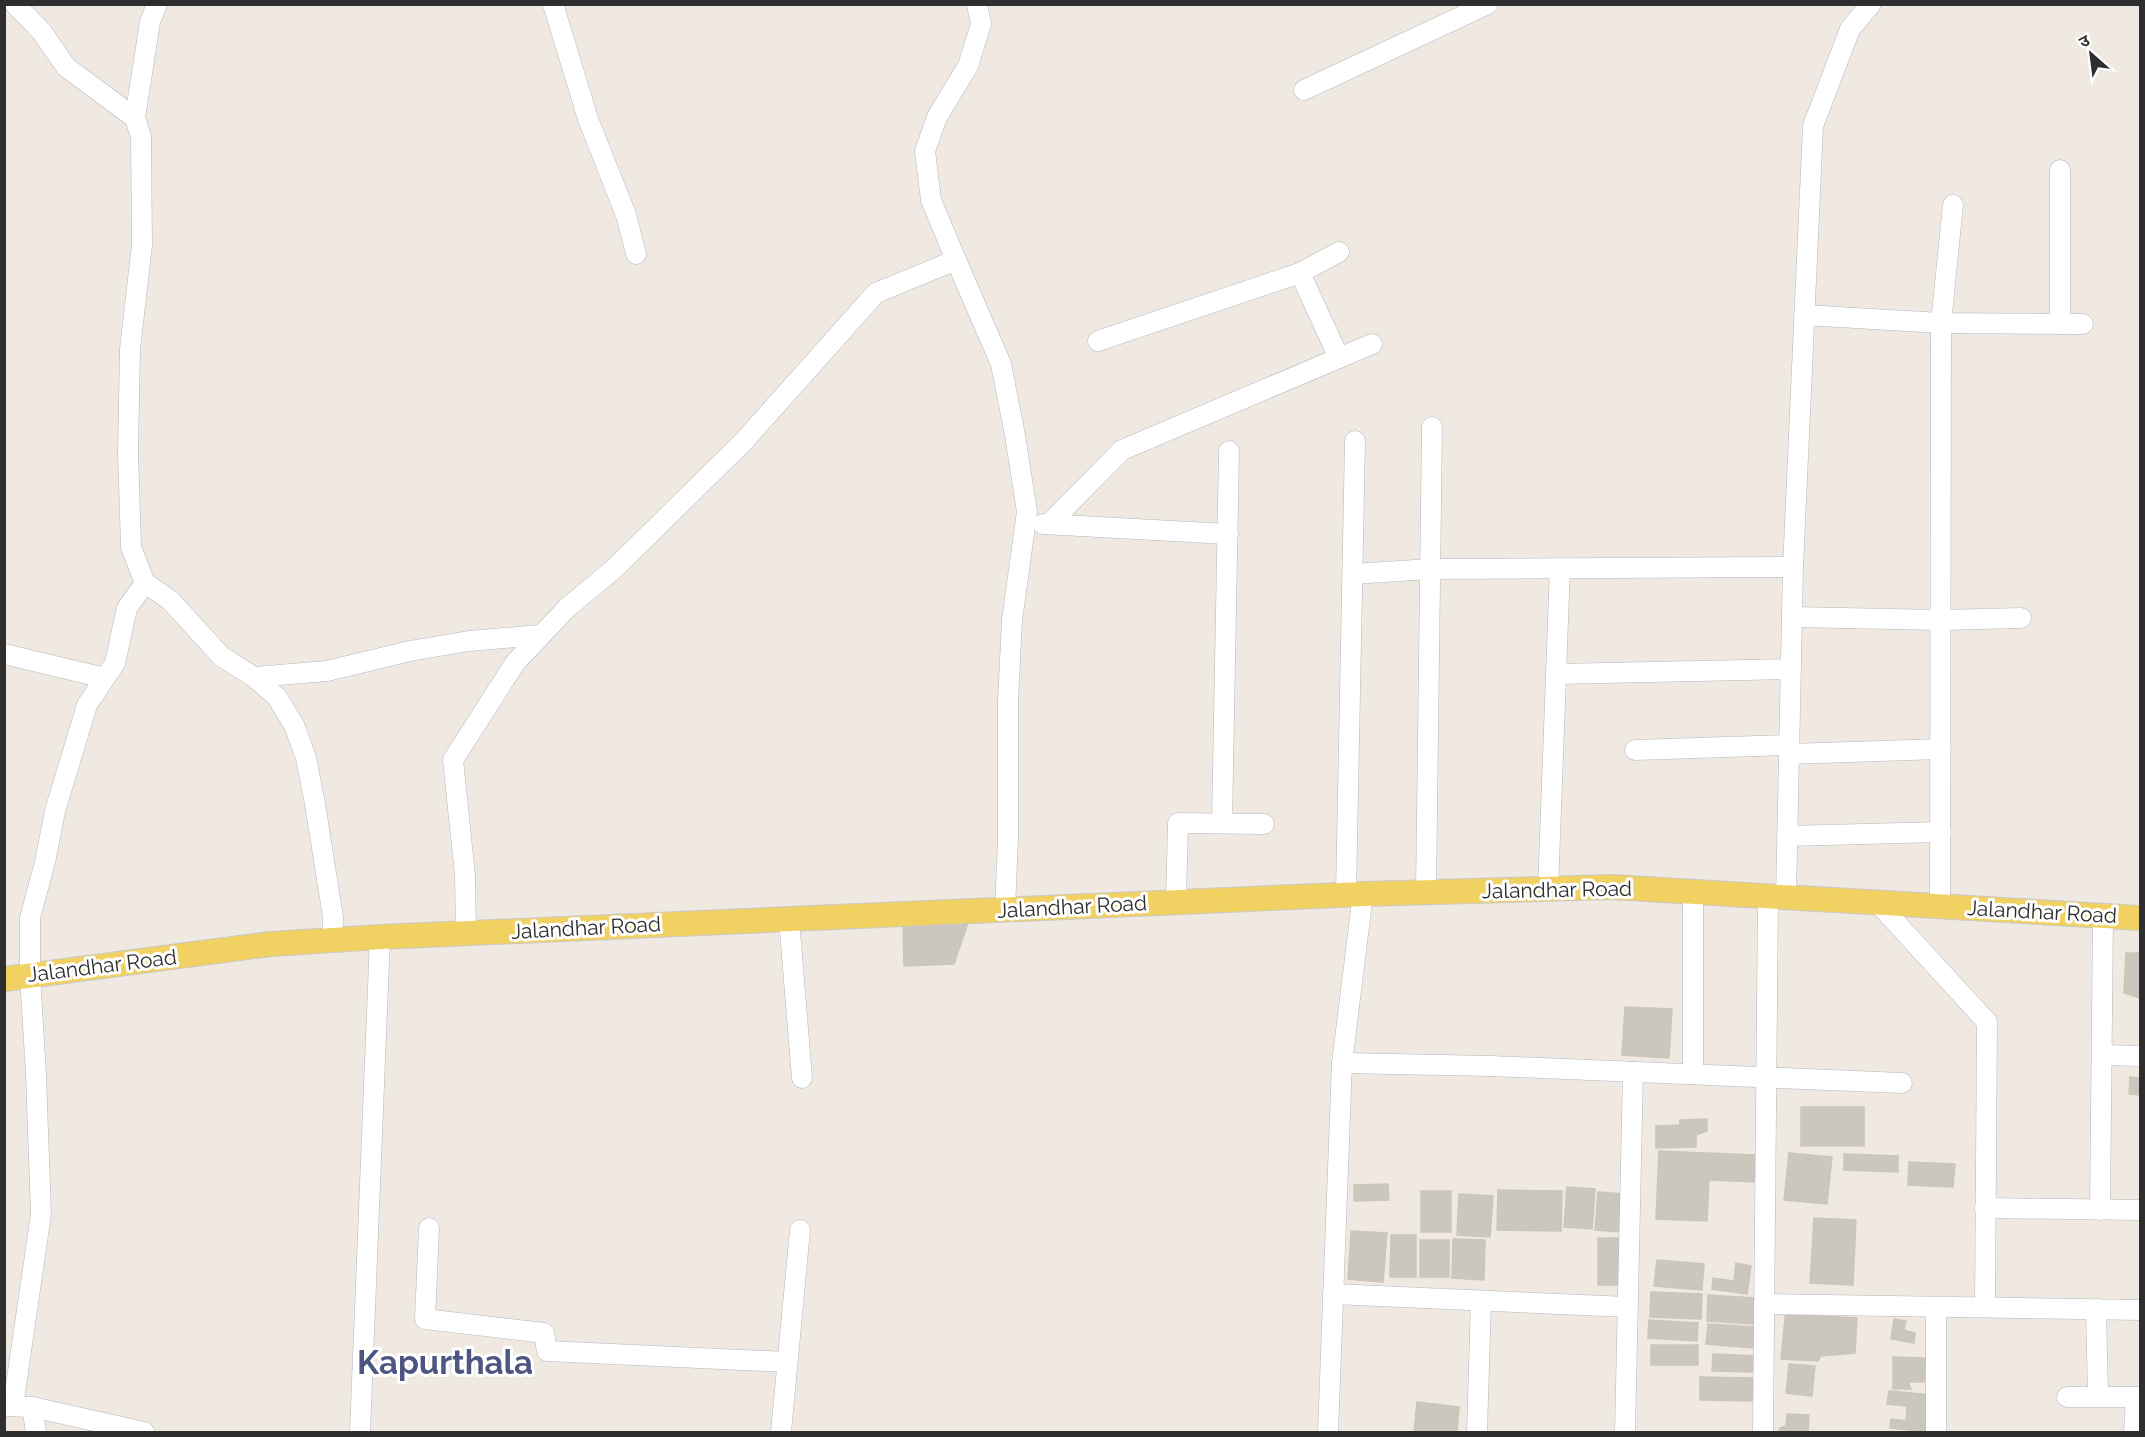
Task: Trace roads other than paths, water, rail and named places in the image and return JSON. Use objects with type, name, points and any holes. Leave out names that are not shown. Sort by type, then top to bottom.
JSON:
[{"type":"main road","name":"Jalandhar Road","points":[[4,979],[271,944],[332,940],[1354,894],[1611,887],[2140,918]]},
{"type":"street","points":[[15,4],[42,32],[66,67],[135,118]]},
{"type":"street","points":[[157,4],[150,22],[135,118],[141,137],[142,245],[130,349],[128,452],[131,547],[145,583],[170,600],[221,656],[254,677],[277,697],[294,725],[306,758],[333,917],[332,940]]},
{"type":"street","points":[[553,4],[588,118],[626,215],[636,254]]},
{"type":"street","points":[[977,4],[981,24],[968,66],[937,117],[925,151],[931,200],[1001,364],[1027,512],[1012,620],[1008,701],[1008,838],[1005,910]]},
{"type":"street","points":[[1304,90],[1488,4]]},
{"type":"street","points":[[1763,1432],[1767,1077],[1777,897],[1787,836],[1793,567],[1813,126],[1850,28],[1871,4]]},
{"type":"street","points":[[2060,171],[2060,324]]},
{"type":"street","points":[[1940,906],[1941,323],[1953,205]]},
{"type":"street","points":[[1098,341],[1300,273],[1339,252]]},
{"type":"street","points":[[466,934],[465,875],[453,760],[515,663],[567,608],[615,568],[744,441],[876,293],[956,260]]},
{"type":"street","points":[[1300,273],[1339,358]]},
{"type":"street","points":[[1804,315],[1941,323],[2083,324]]},
{"type":"street","points":[[1049,524],[1122,450],[1372,344]]},
{"type":"street","points":[[1426,892],[1432,427]]},
{"type":"street","points":[[1328,1432],[1342,1063],[1354,894],[1353,574],[1356,441]]},
{"type":"street","points":[[1222,824],[1229,450]]},
{"type":"street","points":[[1025,523],[1228,534]]},
{"type":"street","points":[[1353,574],[1430,569],[1793,567]]},
{"type":"street","points":[[1548,889],[1560,568]]},
{"type":"street","points":[[36,1432],[16,1406],[41,1214],[30,976],[30,918],[45,862],[55,811],[87,705],[115,663],[127,609],[145,583]]},
{"type":"street","points":[[1792,617],[1941,620],[2021,618]]},
{"type":"street","points":[[254,677],[327,671],[410,651],[469,641],[541,635]]},
{"type":"street","points":[[4,654],[105,678]]},
{"type":"street","points":[[1556,674],[1791,669]]},
{"type":"street","points":[[1635,750],[1941,749]]},
{"type":"street","points":[[1176,902],[1178,823],[1264,824]]},
{"type":"street","points":[[1787,836],[1941,832]]},
{"type":"street","points":[[1693,892],[1693,1074]]},
{"type":"street","points":[[1877,902],[1987,1022],[1985,1307]]},
{"type":"street","points":[[2100,1210],[2103,916]]},
{"type":"street","points":[[789,919],[802,1078]]},
{"type":"street","points":[[360,1432],[380,937]]},
{"type":"street","points":[[2102,1055],[2140,1056]]},
{"type":"street","points":[[1342,1063],[1902,1083]]},
{"type":"street","points":[[1625,1432],[1634,1072]]},
{"type":"street","points":[[1985,1208],[2140,1210]]},
{"type":"street","points":[[429,1228],[425,1319],[544,1333],[546,1351],[788,1362]]},
{"type":"street","points":[[781,1432],[800,1230]]},
{"type":"street","points":[[1333,1294],[1628,1307]]},
{"type":"street","points":[[1477,1432],[1480,1301]]},
{"type":"street","points":[[1764,1304],[2140,1310]]},
{"type":"street","points":[[1936,1306],[1936,1432]]},
{"type":"street","points":[[2096,1309],[2098,1396]]},
{"type":"street","points":[[2067,1397],[2138,1397],[2134,1432]]},
{"type":"street","points":[[16,1406],[144,1432]]},
{"type":"district","name":"Kapurthala","points":[[445,1362]]}]
